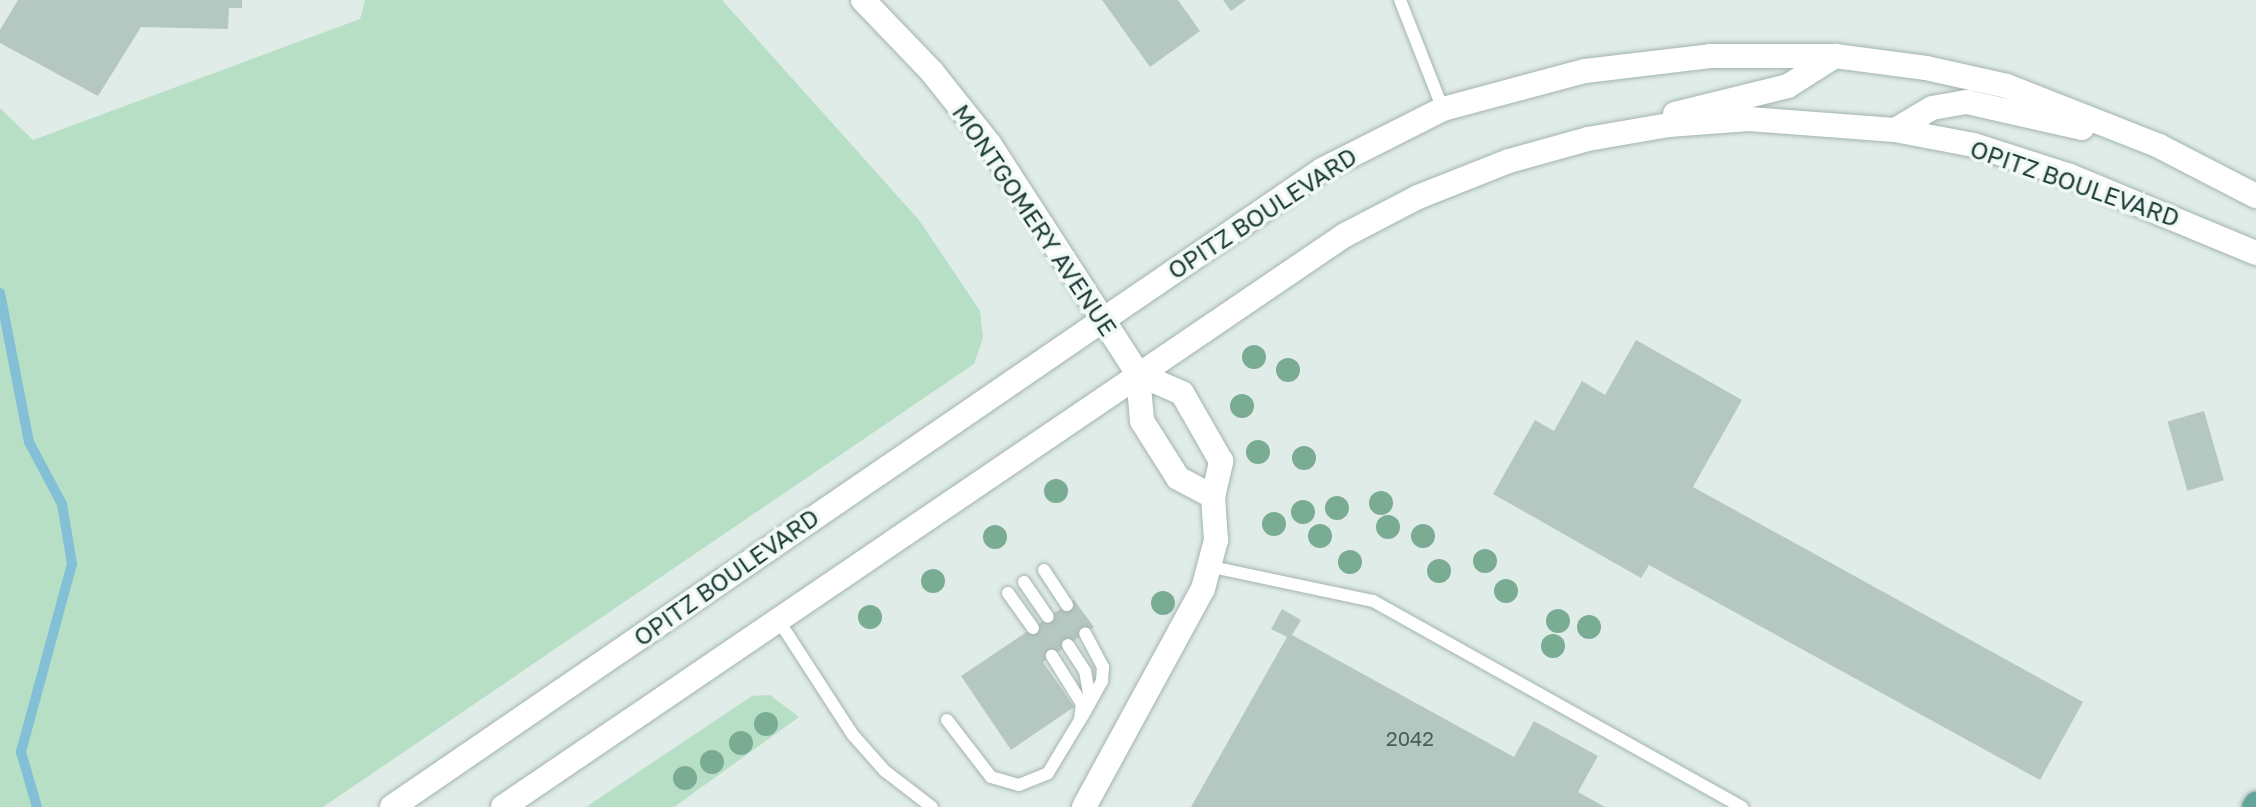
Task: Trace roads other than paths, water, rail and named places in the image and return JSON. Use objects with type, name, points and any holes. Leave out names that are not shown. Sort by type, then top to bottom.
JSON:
[{"type":"main road","name":"MONTGOMERY AVENUE","points":[[863,0],[932,72],[990,145],[1138,374]]},
{"type":"main road","name":"OPITZ BOULEVARD","points":[[392,807],[1101,317],[1322,170],[1443,109],[1585,71],[1710,56],[1835,56],[1926,68],[2007,86],[2159,146],[2256,196]]},
{"type":"main road","points":[[1588,139],[1788,86],[1835,56]]},
{"type":"main road","points":[[1895,130],[1932,108],[1979,103],[2159,146]]},
{"type":"main road","name":"OPITZ BOULEVARD","points":[[503,807],[1345,235],[1418,197],[1509,161],[1588,139],[1669,125],[1749,119],[1895,130],[1974,145],[2070,176],[2256,253]]},
{"type":"main road","points":[[1084,807],[1212,567],[1213,497],[1221,461],[1182,393],[1138,374],[1142,421],[1178,478],[1213,497]]},
{"type":"lane","points":[[1400,0],[1443,109]]},
{"type":"lane","points":[[1212,567],[1373,601],[1742,807]]},
{"type":"lane","points":[[1044,570],[1067,605]]},
{"type":"lane","points":[[1024,582],[1048,617]]},
{"type":"lane","points":[[1008,593],[1033,628]]},
{"type":"lane","points":[[777,618],[853,735],[885,771],[932,807]]},
{"type":"lane","points":[[947,720],[979,767],[1005,784],[1019,785],[1048,773],[1102,681],[1100,656],[1085,633]]},
{"type":"lane","points":[[1068,645],[1090,684],[1091,698],[1080,720]]},
{"type":"lane","points":[[1052,656],[1077,692],[1080,720]]},
{"type":"waterway","points":[[0,293],[29,442],[62,504],[72,564],[21,752],[37,807]]}]
